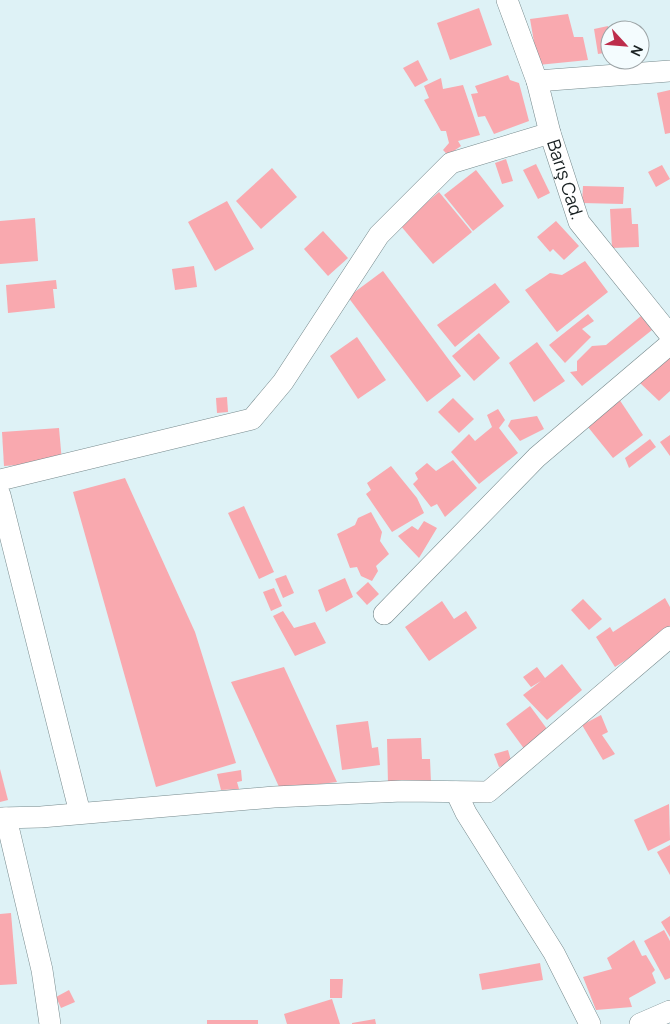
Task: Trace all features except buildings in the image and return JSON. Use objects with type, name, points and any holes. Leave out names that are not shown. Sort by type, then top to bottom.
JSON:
[{"type":"street","name":"Barış Cad.","points":[[507,0],[537,81],[550,133],[579,222],[670,335]]},
{"type":"street","points":[[537,81],[670,71]]},
{"type":"street","points":[[0,480],[252,419],[283,382],[379,235],[451,163],[550,133]]},
{"type":"street","points":[[384,614],[537,457],[670,344]]},
{"type":"street","points":[[0,495],[80,813]]},
{"type":"street","points":[[50,1024],[42,970],[3,818],[41,817],[274,797],[402,791],[488,792],[670,637]]},
{"type":"street","points":[[456,792],[466,813],[554,953],[590,1024]]},
{"type":"street","points":[[640,1024],[670,1011]]}]
